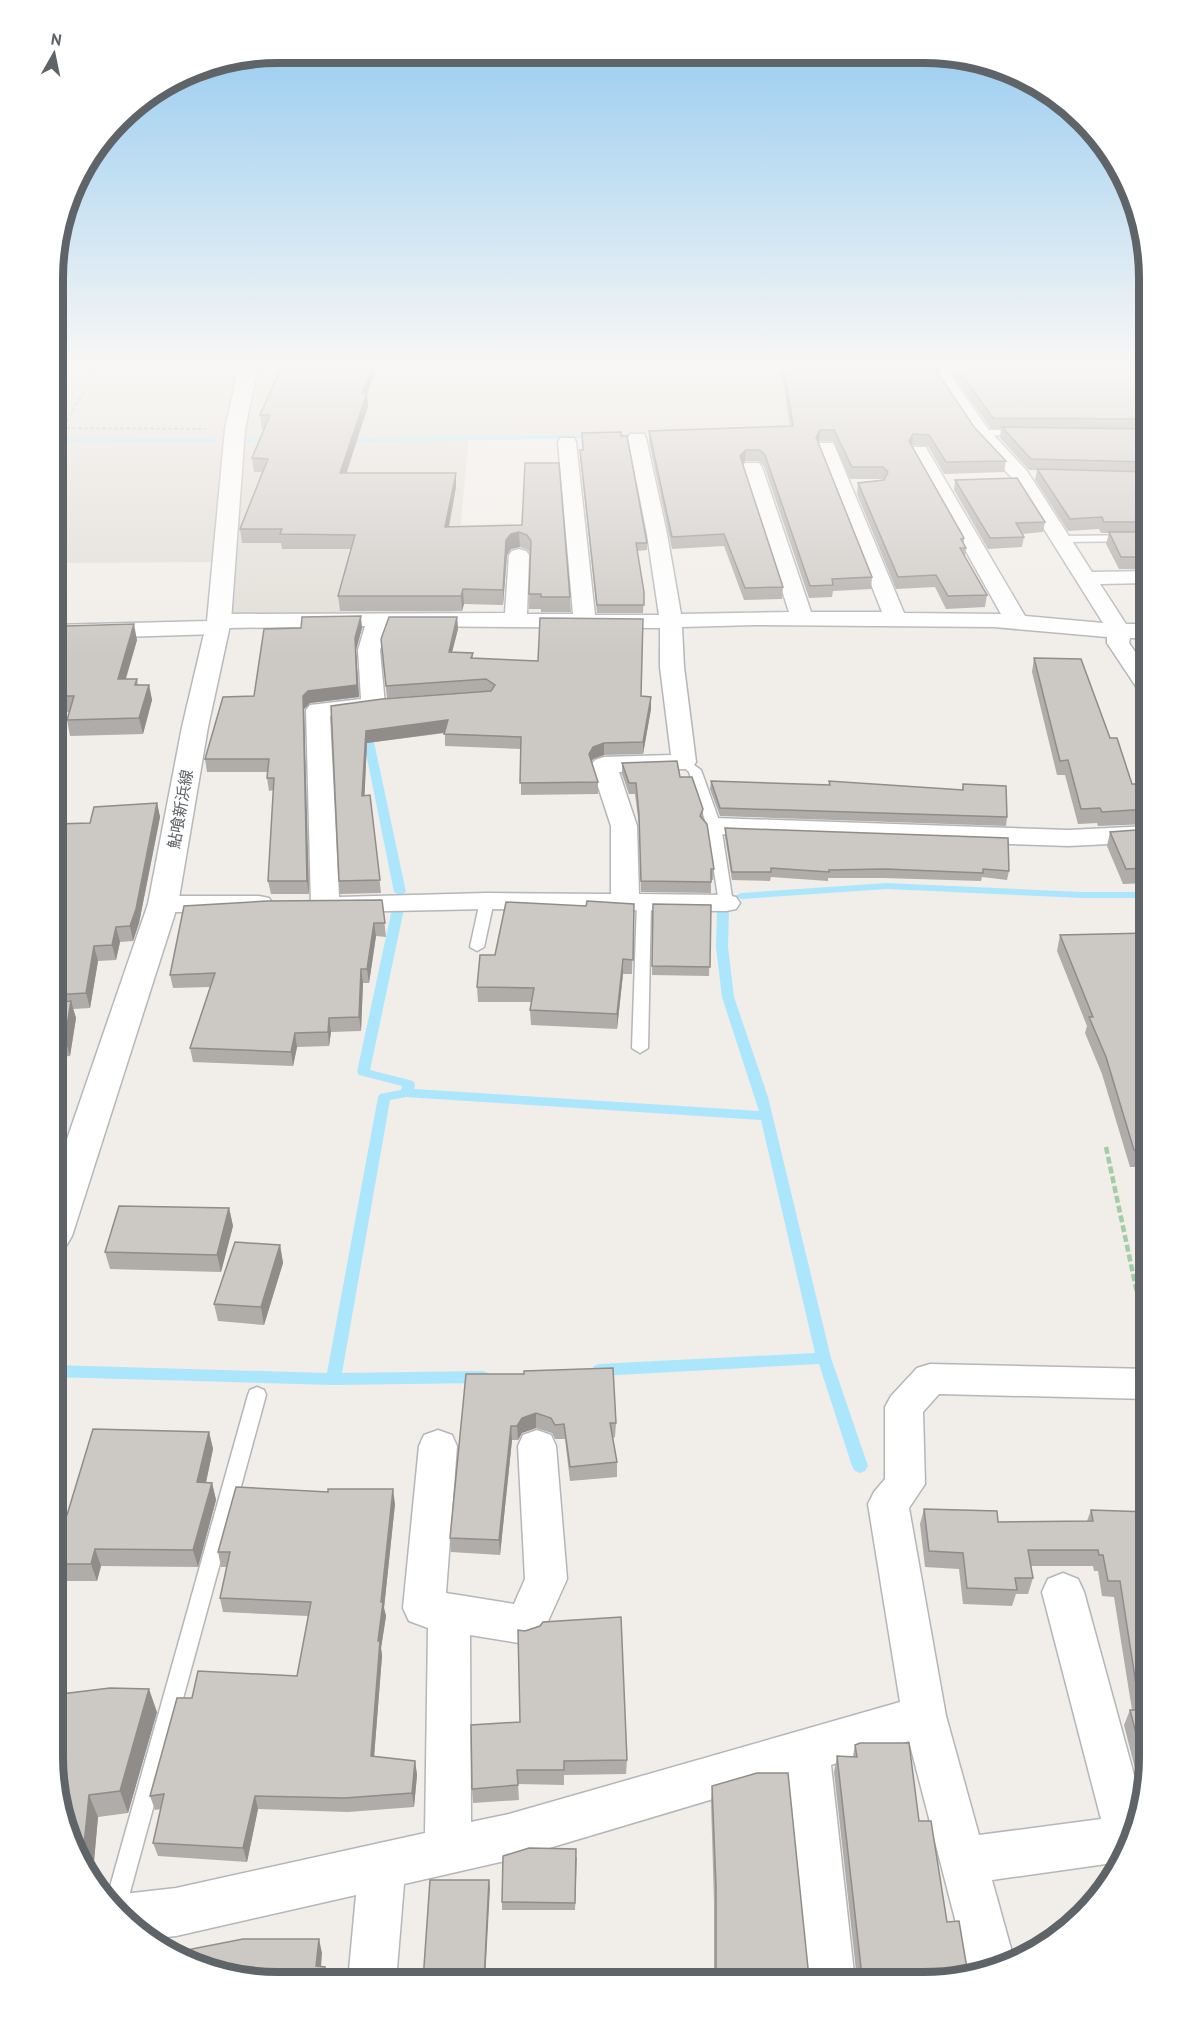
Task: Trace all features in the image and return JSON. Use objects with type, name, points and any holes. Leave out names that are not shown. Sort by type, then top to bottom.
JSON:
[{"type":"main road","name":"鮎喰新浜線","points":[[63,1178],[67,1155],[163,904],[195,727],[219,624],[232,465]]},
{"type":"street","points":[[569,465],[585,621]]},
{"type":"street","points":[[634,902],[624,826],[604,765],[684,762],[672,667],[671,621],[643,465]]},
{"type":"street","points":[[838,465],[842,487],[896,619]]},
{"type":"street","points":[[927,465],[1017,622]]},
{"type":"street","points":[[1008,465],[1086,578],[1119,631],[1118,643],[1139,673]]},
{"type":"street","points":[[752,467],[802,618]]},
{"type":"street","points":[[936,482],[958,481]]},
{"type":"street","points":[[842,487],[864,486]]},
{"type":"street","points":[[516,620],[519,555]]},
{"type":"street","points":[[1086,578],[1139,577]]},
{"type":"street","points":[[63,632],[380,619],[671,621],[802,618],[1017,622],[1139,631]]},
{"type":"street","points":[[305,905],[318,710],[381,703],[369,650],[380,619]]},
{"type":"street","points":[[714,826],[1069,838],[1139,834]]},
{"type":"street","points":[[163,904],[305,905],[487,901],[726,903]]},
{"type":"street","points":[[990,1962],[924,1716],[888,1504],[904,1484],[904,1407],[930,1379],[1139,1384]]},
{"type":"street","points":[[438,1446],[424,1608],[525,1625],[546,1579],[537,1446]]},
{"type":"street","points":[[1064,1592],[1127,1829]]},
{"type":"street","points":[[448,1850],[449,1612]]},
{"type":"street","points":[[134,1917],[176,1912],[509,1837],[924,1716]]},
{"type":"street","points":[[807,1750],[830,1972]]},
{"type":"street","points":[[962,1861],[1122,1841]]},
{"type":"street","points":[[373,1972],[382,1865]]},
{"type":"lane","points":[[1061,539],[1139,538]]},
{"type":"lane","points":[[684,762],[695,770],[714,826],[726,903]]},
{"type":"lane","points":[[477,947],[487,901]]},
{"type":"lane","points":[[634,902],[640,1048]]},
{"type":"lane","points":[[118,1901],[257,1395]]},
{"type":"path","points":[[1106,1147],[1139,1303]]},
{"type":"shaded area","points":[[63,465],[466,465],[452,614],[253,617],[230,614],[233,562],[63,563]]},
{"type":"building","points":[[266,465],[343,465],[340,473],[456,473],[445,527],[522,525],[525,465],[559,465],[570,597],[541,597],[541,594],[529,594],[531,541],[527,535],[519,532],[511,534],[506,540],[503,590],[463,589],[461,596],[338,596],[355,535],[280,534],[282,529],[240,529]]},
{"type":"building","points":[[582,465],[632,465],[647,543],[636,543],[644,605],[597,605]]},
{"type":"building","points":[[656,465],[743,465],[783,587],[745,588],[724,534],[672,537]]},
{"type":"building","points":[[768,465],[827,465],[872,577],[832,579],[833,585],[810,586]]},
{"type":"building","points":[[851,465],[923,465],[964,538],[961,539],[966,548],[960,548],[987,595],[948,596],[936,575],[898,577],[858,483],[884,480],[888,472],[883,467],[852,467]]},
{"type":"building","points":[[1037,469],[1139,472],[1139,522],[1104,522],[1102,517],[1070,519]]},
{"type":"building","points":[[1017,478],[1045,522],[1016,523],[1024,537],[990,538],[955,480]]},
{"type":"building","points":[[1109,532],[1139,532],[1139,557],[1121,557]]},
{"type":"building","points":[[361,616],[355,638],[357,685],[308,691],[303,696],[307,881],[268,881],[274,778],[267,778],[269,759],[205,759],[223,697],[254,696],[264,629],[301,628],[302,617]]},
{"type":"building","points":[[389,617],[457,617],[449,652],[473,653],[471,658],[538,661],[540,618],[643,619],[641,696],[651,697],[643,742],[604,743],[593,747],[589,754],[598,782],[520,783],[521,737],[444,734],[448,720],[366,731],[362,796],[370,795],[380,880],[339,881],[331,706],[382,699],[491,691],[495,685],[486,679],[386,686],[381,639]]},
{"type":"building","points":[[134,624],[118,679],[137,679],[135,685],[149,685],[139,718],[67,720],[74,696],[63,696],[63,634],[66,626]]},
{"type":"building","points":[[1034,658],[1081,659],[1110,738],[1117,738],[1132,784],[1139,784],[1139,810],[1102,812],[1100,808],[1081,809],[1068,760],[1060,761]]},
{"type":"building","points":[[677,761],[680,777],[692,777],[703,809],[700,816],[707,824],[714,869],[711,869],[711,882],[641,881],[636,783],[629,783],[622,763]]},
{"type":"building","points":[[711,781],[830,785],[829,781],[963,790],[963,784],[1006,786],[1007,817],[720,808]]},
{"type":"building","points":[[157,803],[136,909],[130,926],[116,927],[112,945],[94,946],[86,993],[63,994],[63,824],[90,823],[94,807]]},
{"type":"building","points":[[725,828],[1008,838],[1009,871],[983,869],[983,873],[885,869],[829,870],[829,872],[771,868],[771,872],[732,872]]},
{"type":"building","points":[[1139,830],[1139,868],[1126,869],[1110,832]]},
{"type":"building","points":[[382,900],[385,923],[374,923],[367,969],[361,969],[359,1017],[329,1018],[328,1032],[295,1033],[291,1052],[190,1048],[215,973],[170,975],[184,906],[268,901]]},
{"type":"building","points":[[587,901],[634,904],[633,960],[623,959],[617,1014],[530,1010],[534,988],[477,987],[480,955],[495,955],[506,902],[586,906]]},
{"type":"building","points":[[653,904],[711,905],[710,967],[652,966]]},
{"type":"building","points":[[1139,933],[1139,1150],[1134,1150],[1106,1057],[1089,1017],[1093,1017],[1060,935]]},
{"type":"building","points":[[71,1001],[65,1039],[63,1039],[63,1002]]},
{"type":"building","points":[[119,1206],[229,1208],[217,1255],[105,1252]]},
{"type":"building","points":[[235,1242],[280,1245],[261,1307],[214,1304]]},
{"type":"building","points":[[613,1368],[616,1423],[610,1423],[617,1462],[570,1467],[564,1424],[555,1425],[551,1418],[536,1413],[522,1418],[517,1426],[511,1426],[499,1540],[450,1538],[466,1374],[524,1374],[524,1371]]},
{"type":"building","points":[[93,1429],[209,1432],[197,1482],[212,1483],[193,1550],[95,1549],[91,1564],[63,1564],[63,1515],[67,1515]]},
{"type":"building","points":[[236,1487],[328,1492],[328,1489],[393,1489],[381,1602],[383,1602],[378,1641],[380,1641],[371,1756],[415,1761],[412,1793],[345,1798],[255,1796],[243,1848],[153,1843],[164,1794],[150,1796],[177,1698],[192,1698],[198,1671],[297,1676],[311,1602],[220,1598],[230,1552],[218,1552]]},
{"type":"building","points":[[924,1509],[997,1511],[998,1522],[1093,1521],[1091,1510],[1139,1512],[1139,1704],[1120,1581],[1108,1581],[1103,1555],[1099,1555],[1098,1550],[1028,1550],[1033,1578],[1015,1578],[1017,1590],[967,1588],[963,1553],[929,1551]]},
{"type":"building","points":[[621,1617],[627,1760],[564,1761],[564,1770],[517,1770],[518,1785],[472,1789],[471,1725],[520,1722],[518,1630],[525,1631],[540,1626],[543,1622]]},
{"type":"building","points":[[110,1688],[149,1689],[120,1791],[89,1795],[84,1849],[70,1812],[63,1771],[63,1694]]},
{"type":"building","points":[[1130,1710],[1139,1710],[1139,1745]]},
{"type":"building","points":[[860,1743],[909,1743],[919,1821],[931,1821],[947,1922],[959,1921],[967,1968],[938,1972],[716,1972],[716,1887],[712,1786],[757,1773],[788,1773],[808,1968],[810,1970],[859,1970],[861,1967],[837,1756],[857,1757],[855,1745]]},
{"type":"building","points":[[529,1848],[576,1849],[575,1903],[502,1902],[503,1856]]},
{"type":"building","points":[[430,1880],[489,1880],[484,1972],[424,1972]]},
{"type":"building","points":[[243,1939],[319,1939],[316,1966],[325,1967],[324,1972],[264,1972],[223,1965],[184,1950]]},
{"type":"waterway","points":[[366,728],[400,892]]},
{"type":"waterway","points":[[741,896],[887,886],[1082,895],[1139,895]]},
{"type":"waterway","points":[[398,909],[363,1072],[409,1084],[406,1093]]},
{"type":"waterway","points":[[723,910],[722,947],[728,997],[767,1116]]},
{"type":"waterway","points":[[333,1379],[384,1097],[406,1093]]},
{"type":"waterway","points":[[406,1093],[767,1116]]},
{"type":"waterway","points":[[767,1116],[824,1358]]},
{"type":"waterway","points":[[599,1370],[824,1358]]},
{"type":"waterway","points":[[824,1358],[860,1466]]},
{"type":"waterway","points":[[63,1371],[333,1379]]},
{"type":"waterway","points":[[333,1379],[483,1377]]}]
